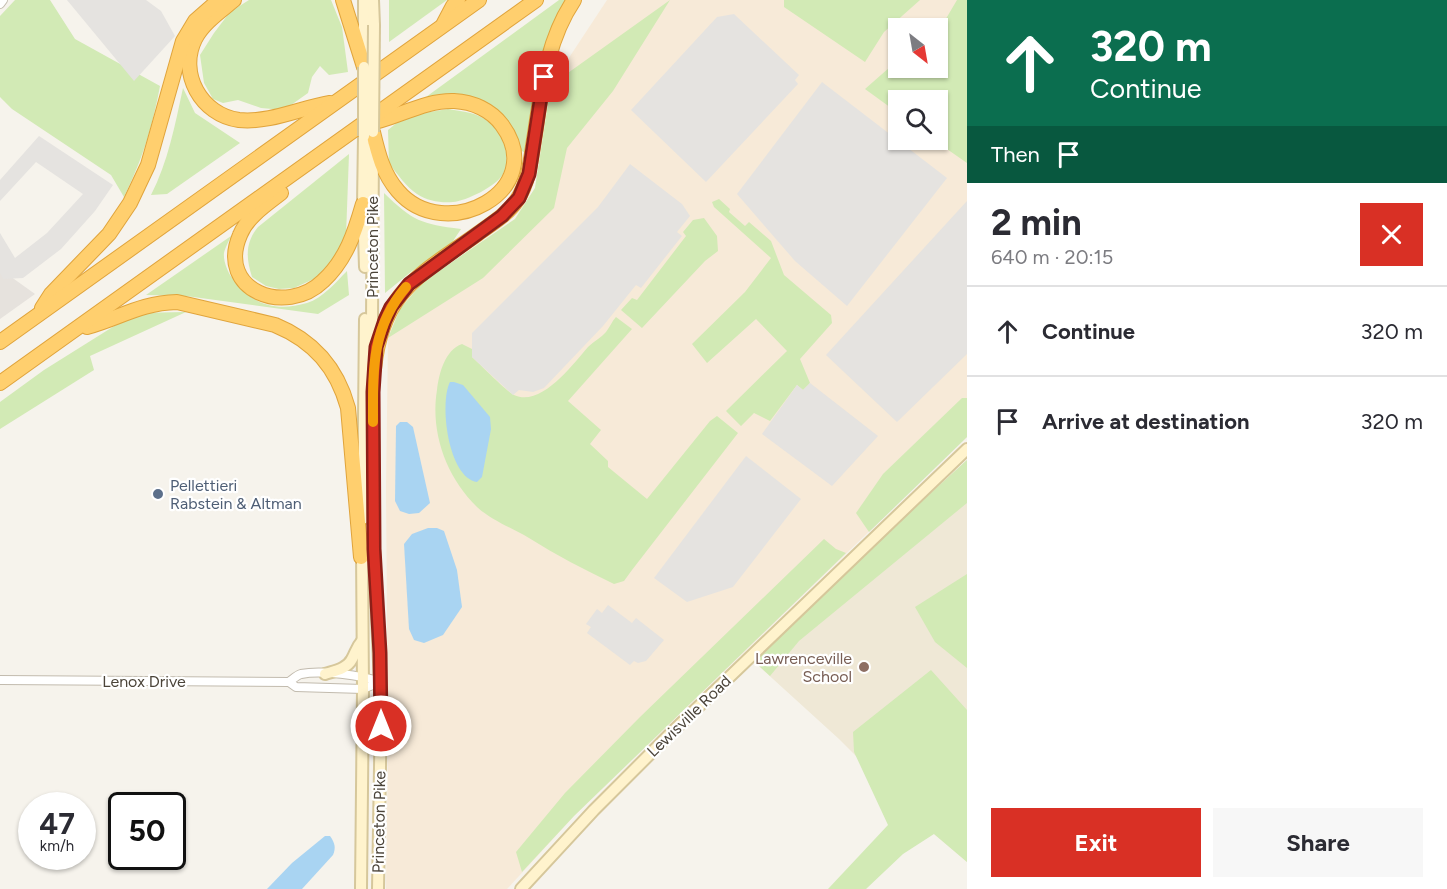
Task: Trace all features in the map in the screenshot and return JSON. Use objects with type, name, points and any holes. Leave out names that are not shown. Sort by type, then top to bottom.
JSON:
[{"type":"highway","points":[[38,315],[51,294],[109,234],[130,203],[148,165],[183,41],[195,21],[219,0]]},
{"type":"highway","points":[[234,0],[208,23],[195,39],[191,50],[191,78],[199,96],[206,104],[223,116],[242,120],[290,114],[336,102]]},
{"type":"highway","points":[[343,0],[364,26],[364,67]]},
{"type":"highway","points":[[442,27],[458,0]]},
{"type":"highway","points":[[0,342],[479,0]]},
{"type":"highway","points":[[0,383],[536,0]]},
{"type":"highway","points":[[374,369],[380,332],[399,295],[418,276],[502,216],[519,198],[529,174],[548,58],[562,21],[574,0]]},
{"type":"highway","points":[[360,125],[382,121],[430,104],[449,101],[466,103],[485,109],[500,122],[510,139],[513,150],[511,172],[502,190],[480,208],[458,213],[433,212],[415,206],[373,172],[373,132]]},
{"type":"highway","points":[[298,171],[291,185],[247,223],[237,242],[238,272],[257,293],[273,298],[293,297],[313,289],[322,282],[347,249],[354,235],[363,204]]},
{"type":"highway","points":[[76,330],[131,310],[163,302],[177,302],[275,325],[312,346],[331,367],[348,408],[361,557]]},
{"type":"main road","points":[[364,0],[373,132]]},
{"type":"main road","points":[[364,26],[373,0]]},
{"type":"main road","name":"Princeton Pike","points":[[364,67],[373,172],[374,549],[381,682],[378,889]]},
{"type":"main road","name":"Princeton Pike","points":[[361,889],[363,676],[361,557],[365,260],[363,204],[373,172]]},
{"type":"main road","name":"Lewisville Road","points":[[521,889],[587,817],[671,733],[967,449]]},
{"type":"main road","points":[[325,674],[346,667],[351,662],[354,650],[362,641]]},
{"type":"street","points":[[0,4],[3,0]]},
{"type":"street","name":"Lenox Drive","points":[[289,682],[299,675],[325,674],[363,676],[381,682]]},
{"type":"street","name":"Lenox Drive","points":[[0,680],[289,682],[296,687],[363,689],[381,682]]},
{"type":"shaded area","points":[[67,0],[146,0],[161,11],[175,36],[134,81]]},
{"type":"shaded area","points":[[607,0],[967,0],[967,437],[574,816],[507,889],[386,889],[388,338],[400,309],[423,282],[515,219],[535,188],[551,85]]},
{"type":"shaded area","points":[[734,14],[799,75],[795,80],[798,84],[706,182],[631,110],[717,17]]},
{"type":"shaded area","points":[[822,82],[888,133],[888,150],[911,150],[947,178],[847,306],[795,261],[737,194]]},
{"type":"shaded area","points":[[39,136],[113,185],[95,211],[61,249],[23,278],[3,279],[0,273],[0,233],[15,258],[47,233],[83,194],[36,162],[0,201],[0,180]]},
{"type":"shaded area","points":[[630,164],[682,204],[690,216],[677,232],[682,236],[641,288],[636,285],[603,326],[544,388],[533,392],[519,390],[513,395],[472,357],[472,333],[598,207]]},
{"type":"shaded area","points":[[967,201],[967,354],[897,422],[826,355]]},
{"type":"shaded area","points":[[0,269],[35,294],[0,319]]},
{"type":"shaded area","points":[[810,383],[878,436],[832,486],[762,434],[797,385],[803,390]]},
{"type":"shaded area","points":[[746,456],[801,499],[733,587],[687,602],[654,578]]},
{"type":"shaded area","name":"Lawrenceville School","points":[[967,460],[967,862],[934,834],[839,739],[750,658]]},
{"type":"shaded area","points":[[608,605],[632,623],[636,618],[664,640],[646,661],[638,663],[634,661],[630,665],[587,633],[591,627],[586,624],[597,609],[602,613]]},
{"type":"green space","points":[[15,0],[50,0],[75,39],[160,86],[146,143],[124,197],[111,175],[12,109],[0,97],[0,16]]},
{"type":"green space","points":[[249,0],[331,0],[342,27],[348,72],[329,75],[320,66],[312,77],[308,93],[284,110],[261,108],[238,100],[223,103],[213,99],[204,83],[200,55],[230,12]]},
{"type":"green space","points":[[389,0],[447,0],[389,42]]},
{"type":"green space","points":[[559,0],[568,0],[547,38],[525,153],[519,149],[506,118],[496,108],[473,98],[426,97]]},
{"type":"green space","points":[[670,0],[613,91],[567,148],[554,208],[483,278],[388,338],[400,309],[423,282],[515,219],[535,188],[551,85]]},
{"type":"green space","points":[[784,0],[920,0],[900,18],[888,18],[888,28],[865,62],[784,7]]},
{"type":"green space","points":[[957,0],[967,0],[967,163],[948,150],[948,90],[888,90],[888,106],[865,89],[888,69],[888,78],[948,78],[946,18]]},
{"type":"green space","points":[[183,88],[195,113],[240,143],[167,194],[151,195],[166,156]]},
{"type":"green space","points":[[448,109],[475,114],[489,122],[504,142],[507,158],[500,179],[481,192],[453,202],[430,200],[417,194],[389,164],[388,130],[405,116]]},
{"type":"green space","points":[[349,154],[346,236],[334,258],[316,278],[294,288],[279,289],[266,286],[252,277],[248,251],[251,239],[258,227]]},
{"type":"green space","points":[[384,193],[418,220],[461,229],[449,247],[412,271],[385,293]]},
{"type":"green space","points":[[719,199],[730,209],[729,212],[745,226],[749,222],[771,241],[784,275],[831,315],[832,323],[800,359],[810,383],[803,390],[797,385],[770,421],[754,413],[741,426],[726,411],[787,351],[756,319],[707,363],[692,344],[745,292],[771,258],[714,207],[712,202]]},
{"type":"green space","points":[[704,218],[717,236],[718,251],[705,261],[642,328],[621,310],[632,298],[637,300],[686,236],[683,232],[693,220]]},
{"type":"green space","points":[[231,236],[224,253],[226,267],[240,288],[257,300],[285,307],[307,303],[324,294],[347,271],[349,295],[318,314],[186,296],[146,295]]},
{"type":"green space","points":[[186,312],[90,356],[94,370],[0,429],[0,402],[44,370],[135,313]]},
{"type":"green space","points":[[616,317],[632,329],[568,401],[601,430],[590,444],[608,461],[608,467],[647,499],[710,421],[717,416],[738,433],[624,581],[614,584],[495,520],[477,507],[466,495],[449,468],[438,438],[435,406],[444,363],[451,351],[462,344],[472,349],[472,357],[505,388],[514,395],[524,397],[535,395],[556,382],[588,347],[604,334]]},
{"type":"green space","points":[[962,398],[967,398],[967,437],[869,532],[856,513],[883,474]]},
{"type":"green space","points":[[967,460],[967,503],[799,641],[770,676],[750,658]]},
{"type":"green space","points":[[824,539],[836,549],[846,553],[574,816],[522,872],[516,852],[565,793]]},
{"type":"green space","points":[[967,574],[967,668],[935,642],[915,607]]},
{"type":"green space","points":[[931,670],[967,710],[967,862],[934,834],[903,854],[866,889],[828,889],[888,825],[854,752],[853,732]]},
{"type":"water","points":[[450,382],[463,385],[490,417],[491,429],[482,477],[477,482],[467,477],[459,468],[448,438],[446,406]]},
{"type":"water","points":[[400,422],[407,422],[413,427],[430,503],[419,513],[409,514],[400,511],[395,501],[396,426]]},
{"type":"water","points":[[428,528],[444,531],[457,570],[462,607],[443,635],[424,643],[414,640],[409,629],[404,544],[412,534]]},
{"type":"water","points":[[325,836],[330,836],[333,841],[335,848],[333,855],[302,889],[267,889],[292,863]]},
{"type":"slow traffic","points":[[373,422],[376,347],[391,307],[406,287]]},
{"type":"place","name":"Pellettieri Rabstein & Altman","points":[[158,494]]},
{"type":"place","name":"Lawrenceville School","points":[[864,667]]},
{"type":"route","points":[[381,726],[380,653],[374,549],[373,392],[376,347],[391,307],[409,284],[502,216],[519,198],[529,174],[544,77]]}]
